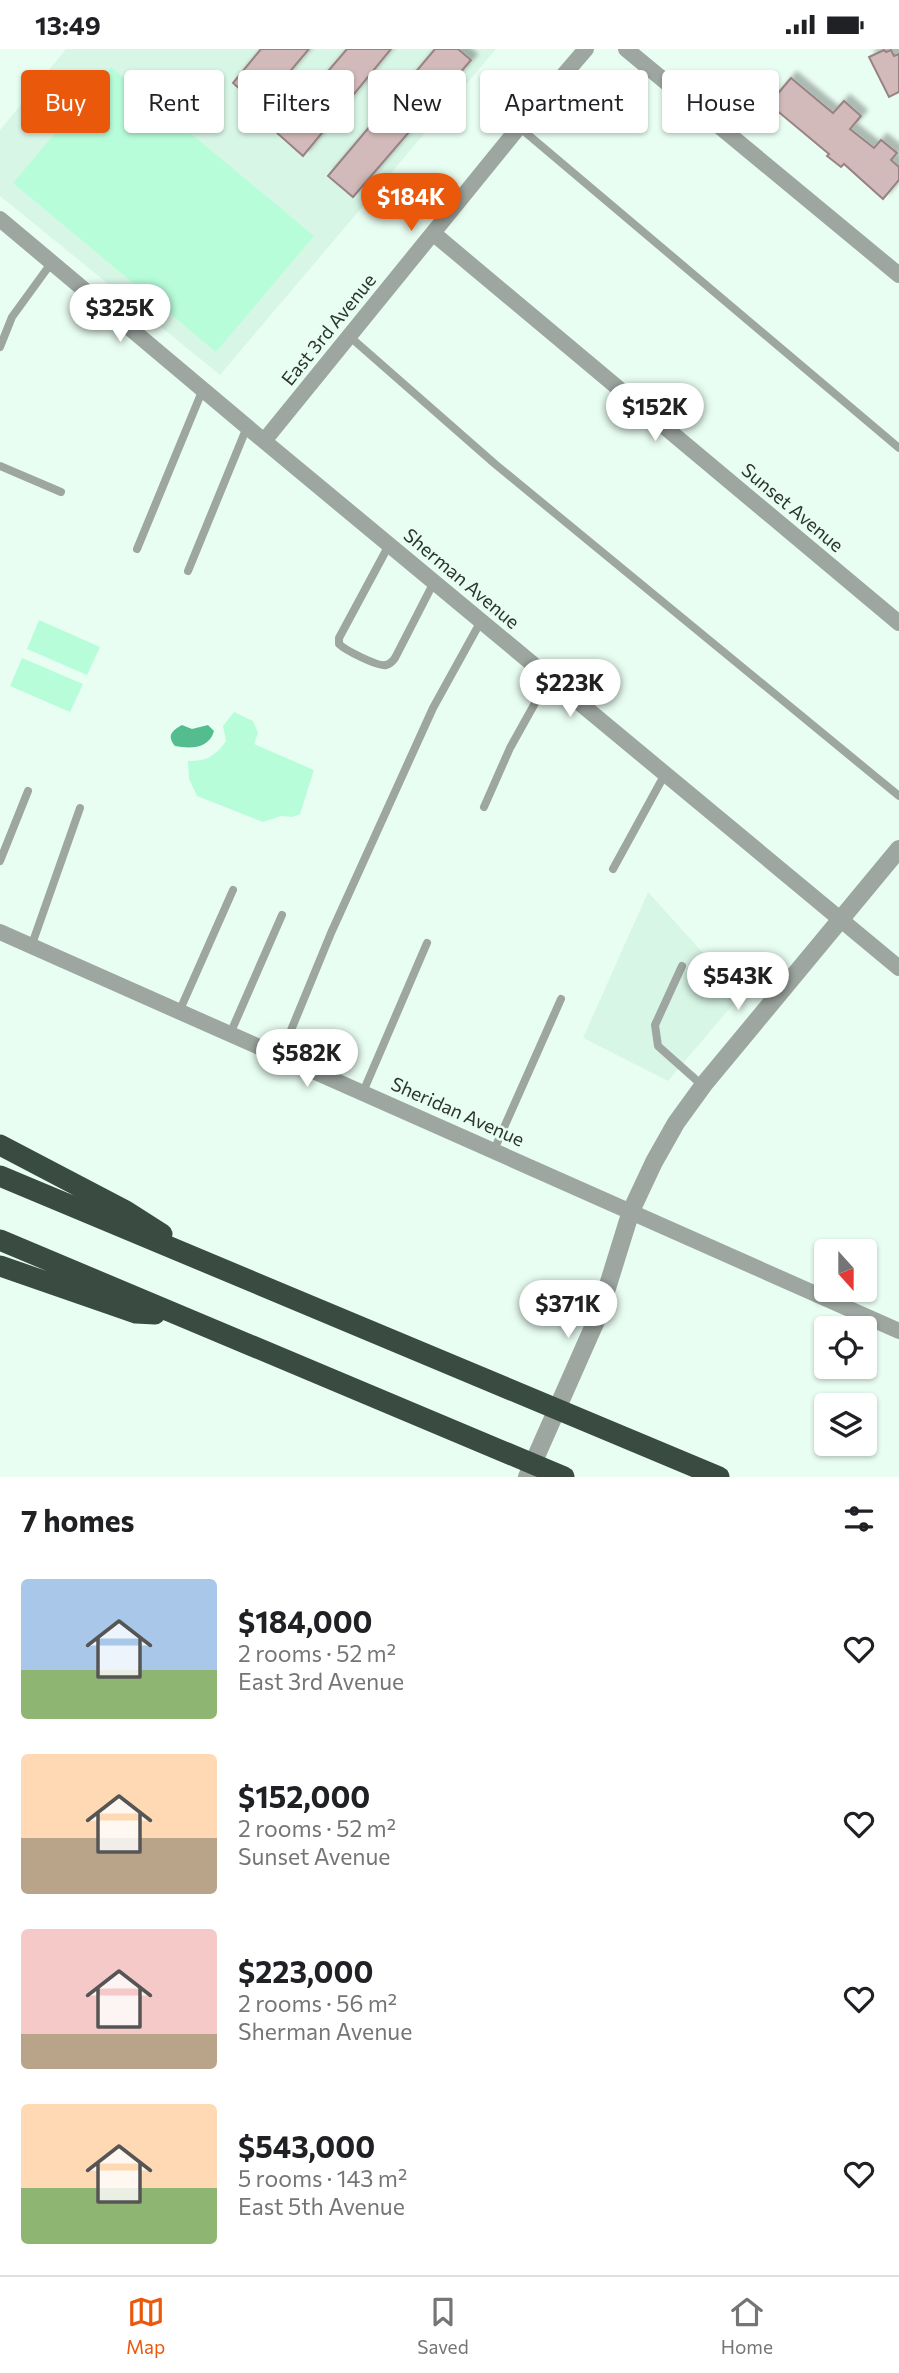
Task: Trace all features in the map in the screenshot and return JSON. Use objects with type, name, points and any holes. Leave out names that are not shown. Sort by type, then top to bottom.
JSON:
[{"type":"highway","points":[[0,1145],[126,1211],[214,1267]]},
{"type":"highway","points":[[0,1177],[719,1477]]},
{"type":"highway","points":[[0,1240],[564,1477]]},
{"type":"highway","points":[[0,1266],[136,1313],[179,1315]]},
{"type":"street","name":"East 3rd Avenue","points":[[568,70],[586,49]]},
{"type":"street","points":[[626,49],[899,275]]},
{"type":"street","name":"East 3rd Avenue","points":[[264,441],[514,133]]},
{"type":"street","name":"Sherman Avenue","points":[[0,219],[899,968]]},
{"type":"street","name":"Sunset Avenue","points":[[434,234],[899,623]]},
{"type":"street","points":[[527,1477],[599,1314],[631,1211],[676,1123],[703,1086],[899,849]]},
{"type":"street","name":"Sheridan Avenue","points":[[0,932],[899,1331]]},
{"type":"lane","points":[[526,133],[899,449]]},
{"type":"lane","points":[[0,347],[12,317],[52,262]]},
{"type":"lane","points":[[349,336],[495,464],[899,796]]},
{"type":"lane","points":[[137,549],[203,389]]},
{"type":"lane","points":[[188,571],[247,427]]},
{"type":"lane","points":[[0,466],[61,492]]},
{"type":"lane","points":[[389,545],[339,638],[339,644],[344,649],[381,665],[390,664],[434,582]]},
{"type":"lane","points":[[280,1058],[337,921],[428,720],[481,621]]},
{"type":"lane","points":[[484,807],[510,748],[549,677]]},
{"type":"lane","points":[[613,869],[665,774]]},
{"type":"lane","points":[[0,861],[28,791]]},
{"type":"lane","points":[[31,947],[80,808]]},
{"type":"lane","points":[[178,1012],[233,890]]},
{"type":"lane","points":[[230,1035],[282,915]]},
{"type":"lane","points":[[363,1092],[427,943]]},
{"type":"lane","points":[[682,966],[654,1025],[658,1046],[703,1086]]},
{"type":"lane","points":[[494,1150],[561,999]]},
{"type":"shaded area","points":[[66,49],[496,49],[466,84],[466,70],[368,70],[368,133],[425,133],[220,375],[0,196],[0,130],[21,104],[21,133],[110,133],[110,70],[49,70]]},
{"type":"shaded area","points":[[111,67],[124,78],[124,133],[190,133],[314,236],[216,352],[13,183],[55,133],[110,133],[108,70]]},
{"type":"shaded area","points":[[39,620],[100,647],[87,675],[27,649]]},
{"type":"shaded area","points":[[22,658],[83,684],[70,712],[10,686]]},
{"type":"shaded area","points":[[234,712],[253,721],[258,733],[254,744],[314,770],[300,814],[263,822],[197,796],[189,779],[188,761],[205,759],[218,750],[226,741],[223,726]]},
{"type":"shaded area","points":[[182,725],[192,729],[208,725],[214,731],[208,741],[198,746],[175,746],[171,734]]},
{"type":"shaded area","points":[[648,892],[741,995],[668,1081],[583,1038]]},
{"type":"building","points":[[261,49],[309,49],[291,70],[244,70]]},
{"type":"building","points":[[347,49],[391,49],[374,70],[368,70],[368,77],[354,94],[354,70],[329,70]]},
{"type":"building","points":[[435,49],[458,49],[471,60],[462,70],[417,70]]},
{"type":"building","points":[[884,50],[891,50],[894,56],[899,54],[899,92],[889,97],[869,57]]},
{"type":"building","points":[[791,78],[833,113],[844,101],[861,116],[850,129],[874,148],[881,140],[897,153],[891,160],[899,167],[899,180],[883,199],[844,164],[841,167],[827,156],[829,154],[779,112],[779,92]]},
{"type":"building","points":[[368,129],[368,133],[408,133],[353,197],[328,176]]},
{"type":"building","points":[[277,133],[322,133],[303,156]]}]
